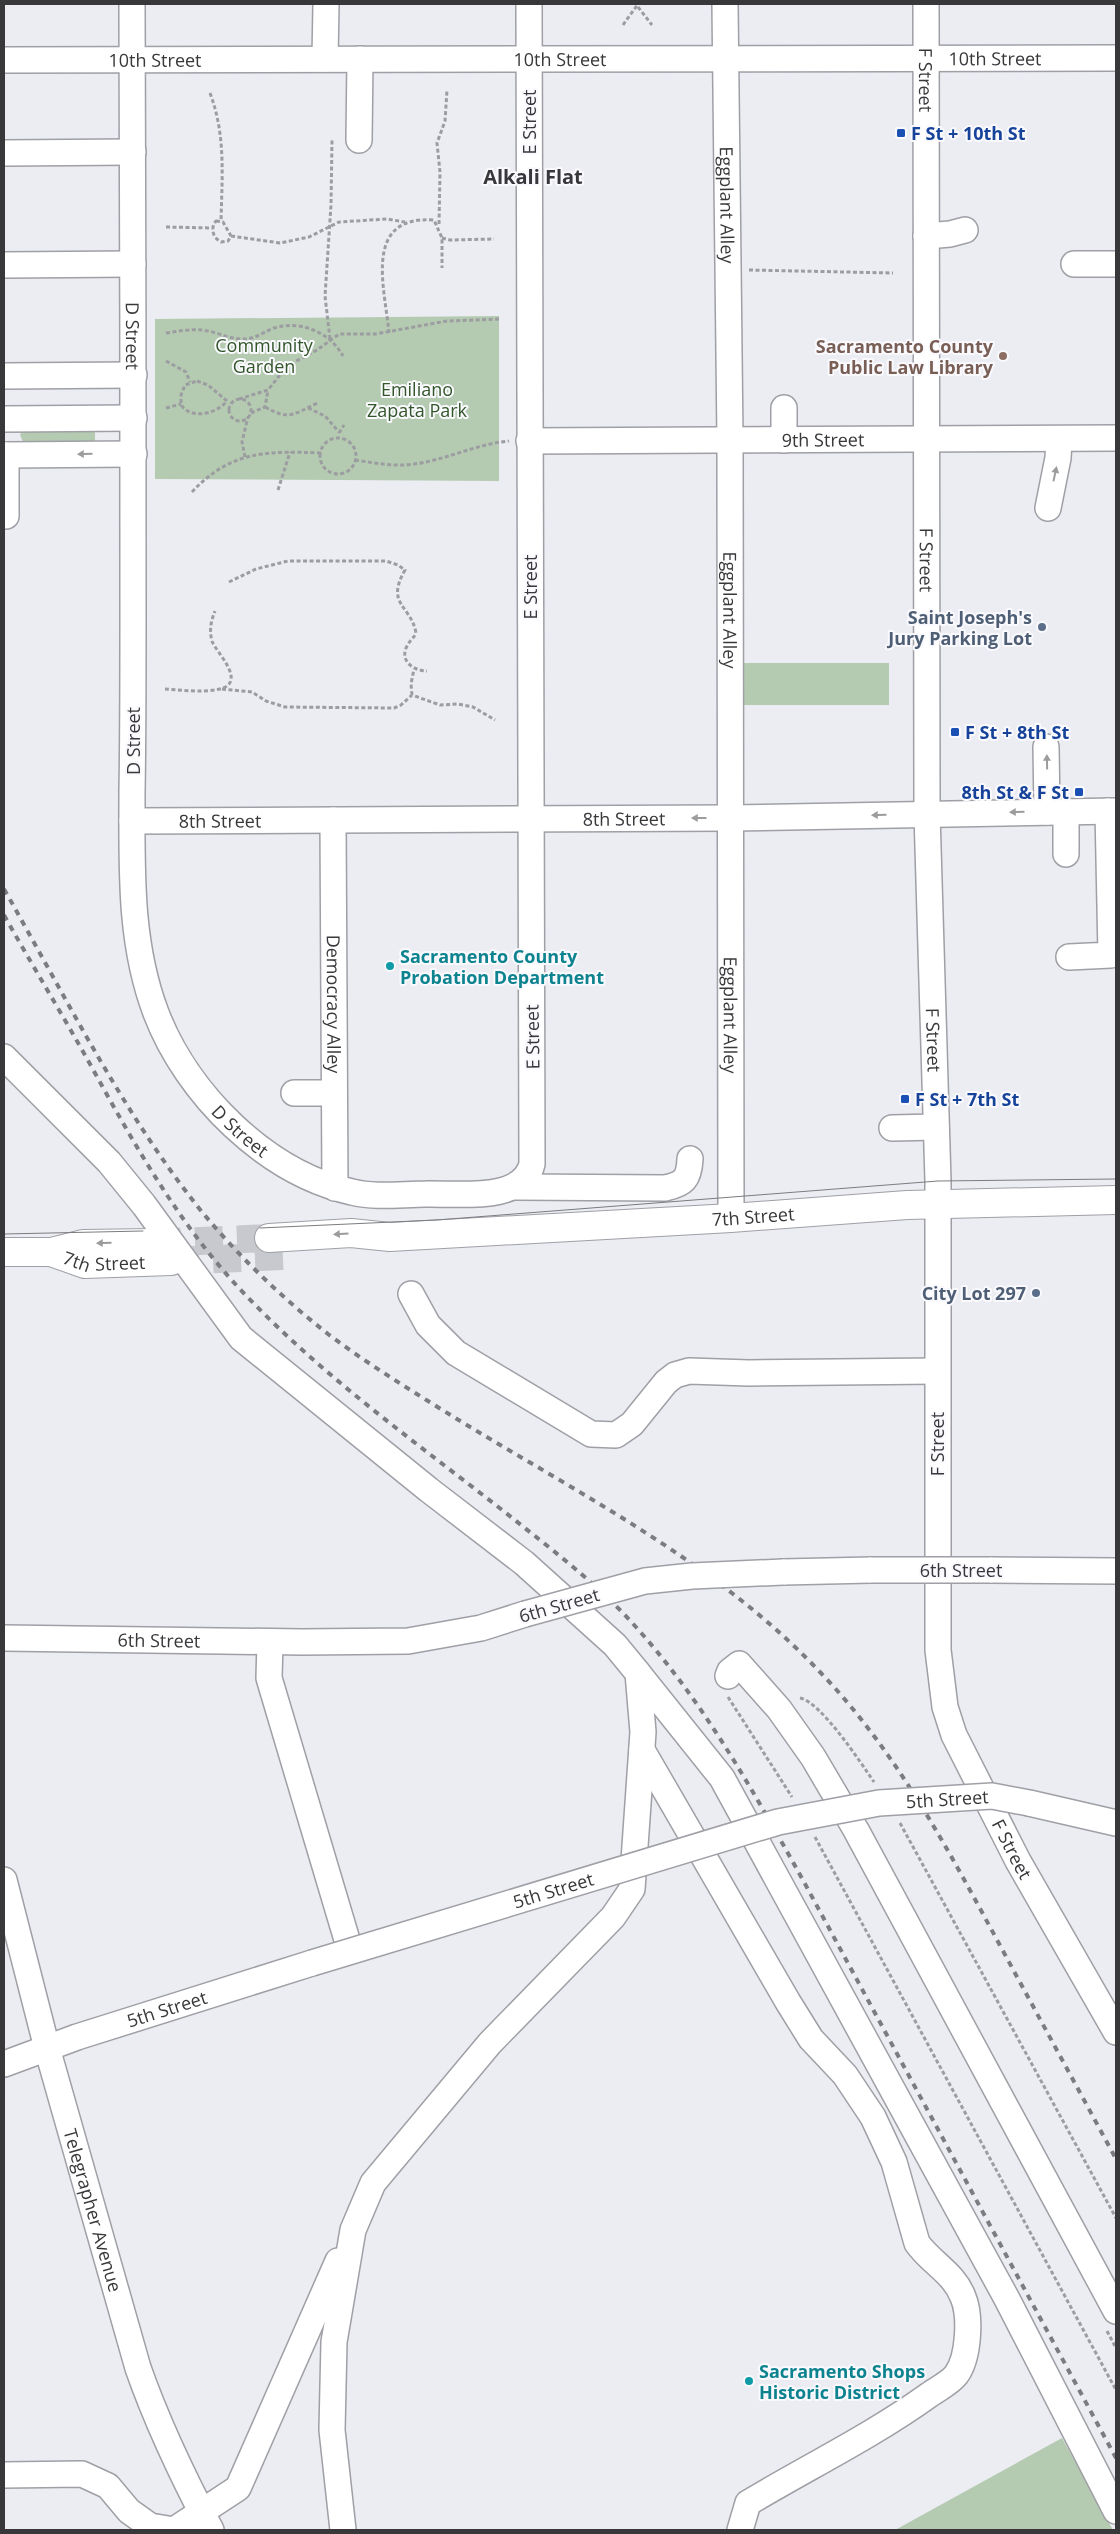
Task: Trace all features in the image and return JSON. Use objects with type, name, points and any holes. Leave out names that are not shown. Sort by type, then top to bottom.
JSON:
[{"type":"main road","name":"7th Street","points":[[277,1247],[351,1233],[390,1237],[731,1218],[938,1204],[1116,1200]]},
{"type":"main road","name":"7th Street","points":[[4,1252],[51,1252],[83,1244],[162,1252]]},
{"type":"street","name":"D Street","points":[[132,4],[134,376],[133,908],[137,944],[145,980],[157,1016],[189,1075],[212,1105],[238,1129],[267,1153],[335,1188],[356,1194],[487,1192],[524,1178],[665,1188],[684,1182],[688,1177],[690,1159]]},
{"type":"street","points":[[326,4],[326,59]]},
{"type":"street","name":"E Street","points":[[524,1178],[531,819],[529,4]]},
{"type":"street","name":"Eggplant Alley","points":[[725,4],[730,440],[731,1218]]},
{"type":"street","name":"F Street","points":[[926,4],[927,814],[938,1204],[938,1650],[945,1707],[954,1735],[966,1761],[1018,1861],[1116,2032]]},
{"type":"street","name":"10th Street","points":[[4,60],[1116,58]]},
{"type":"street","points":[[359,140],[360,59]]},
{"type":"street","points":[[4,153],[133,152]]},
{"type":"street","points":[[926,236],[950,234],[964,230]]},
{"type":"street","points":[[4,265],[133,264]]},
{"type":"street","points":[[1074,264],[1116,264]]},
{"type":"street","points":[[4,376],[134,376]]},
{"type":"street","points":[[784,408],[784,440]]},
{"type":"street","points":[[4,419],[134,418]]},
{"type":"street","name":"9th Street","points":[[529,441],[1116,438]]},
{"type":"street","points":[[1048,508],[1058,458],[1059,439]]},
{"type":"street","points":[[6,516],[5,455],[134,454]]},
{"type":"street","points":[[1046,747],[1056,811],[1066,854]]},
{"type":"street","points":[[1069,957],[1111,955],[1112,811]]},
{"type":"street","name":"8th Street","points":[[132,821],[731,818],[1112,811]]},
{"type":"street","name":"Democracy Alley","points":[[333,820],[335,1188]]},
{"type":"street","points":[[4,1057],[108,1162],[144,1205],[241,1338],[429,1490],[524,1563],[615,1645],[722,1778],[1006,2299],[1116,2511]]},
{"type":"street","points":[[294,1093],[334,1093]]},
{"type":"street","points":[[892,1128],[936,1127]]},
{"type":"street","points":[[411,1294],[428,1325],[456,1353],[591,1434],[616,1435],[632,1424],[666,1382],[675,1375],[688,1372],[937,1371]]},
{"type":"street","name":"6th Street","points":[[4,1638],[270,1642],[408,1641],[481,1628],[525,1614],[645,1582],[692,1576],[871,1570],[1116,1571]]},
{"type":"street","points":[[270,1642],[269,1678],[350,1950]]},
{"type":"street","points":[[728,1676],[730,1671],[739,1664],[792,1712],[813,1756],[856,1830],[1110,2318]]},
{"type":"street","points":[[4,2475],[82,2474],[108,2486],[129,2511],[150,2526],[174,2530],[206,2521],[238,2488],[373,2183],[490,2043],[614,1917],[632,1889],[642,1750],[642,1711],[638,1673]]},
{"type":"street","points":[[642,1750],[792,2010],[811,2039],[845,2075],[873,2117],[894,2162],[917,2243],[925,2254],[942,2266],[956,2282],[964,2299],[966,2351],[956,2375],[907,2411],[748,2503],[740,2530]]},
{"type":"street","name":"5th Street","points":[[4,2064],[47,2048],[350,1950],[778,1822],[828,1811],[879,1803],[992,1796],[1116,1823]]},
{"type":"street","name":"Telegrapher Avenue","points":[[4,1880],[47,2048],[138,2368],[169,2448],[206,2521]]},
{"type":"street","points":[[342,2530],[332,2430],[334,2342],[353,2230],[373,2183]]},
{"type":"path","points":[[623,25],[638,5],[652,25]]},
{"type":"path","points":[[442,268],[438,143],[445,121],[447,90]]},
{"type":"path","points":[[210,93],[218,118],[221,139],[221,221],[230,231],[231,236],[228,241],[221,242],[214,235],[212,228],[216,221],[221,221]]},
{"type":"path","points":[[330,339],[325,296],[331,205],[332,140]]},
{"type":"path","points":[[231,236],[280,243],[309,238],[339,222],[387,219],[406,222],[434,220],[440,227]]},
{"type":"path","points":[[389,333],[382,284],[384,250],[394,229],[406,222]]},
{"type":"path","points":[[166,227],[212,228]]},
{"type":"path","points":[[442,238],[450,240],[494,239]]},
{"type":"path","points":[[728,270],[893,273]]},
{"type":"path","points":[[265,407],[268,390],[287,366],[317,350],[330,339],[347,332],[367,335],[389,333],[447,322],[499,319]]},
{"type":"path","points":[[166,333],[198,330],[244,340],[278,327],[296,326],[315,330],[330,339],[342,356]]},
{"type":"path","points":[[166,361],[186,372],[190,382]]},
{"type":"path","points":[[227,401],[220,408],[199,414],[189,413],[181,404],[182,390],[190,382],[197,381],[208,385],[232,404]]},
{"type":"path","points":[[265,407],[243,420],[233,418],[230,412],[232,404],[239,399],[268,390]]},
{"type":"path","points":[[239,399],[248,403],[250,415],[242,442],[245,457]]},
{"type":"path","points":[[265,407],[284,416],[318,403]]},
{"type":"path","points":[[166,408],[181,404]]},
{"type":"path","points":[[308,407],[325,416],[339,432]]},
{"type":"path","points":[[337,438],[344,425]]},
{"type":"path","points":[[337,438],[344,439],[353,446],[355,460],[347,471],[335,473],[325,467],[321,453],[328,441],[337,438]]},
{"type":"path","points":[[355,460],[399,465],[415,464],[485,444],[529,441]]},
{"type":"path","points":[[192,492],[217,470],[245,457],[272,452],[321,453]]},
{"type":"path","points":[[278,490],[290,452]]},
{"type":"path","points":[[229,582],[256,569],[288,561],[386,561],[398,564],[405,570],[399,582],[398,600],[414,622],[416,632],[406,648],[409,665],[414,669],[427,670]]},
{"type":"path","points":[[215,611],[210,628],[212,640],[228,662],[230,681],[222,689]]},
{"type":"path","points":[[412,695],[410,684],[414,669]]},
{"type":"path","points":[[165,690],[222,689],[252,692],[274,704],[298,708],[394,708],[401,705],[412,695]]},
{"type":"path","points":[[412,695],[440,705],[458,704],[473,707],[495,720]]},
{"type":"path","points":[[728,1676],[723,1672],[720,1676],[723,1689],[770,1758],[797,1805]]},
{"type":"path","points":[[792,1712],[795,1701],[800,1698],[817,1708],[857,1757],[877,1787]]},
{"type":"path","points":[[896,1817],[1116,2218]]},
{"type":"path","points":[[811,1829],[1116,2390]]},
{"type":"path","points":[[1110,2318],[1116,2348]]},
{"type":"green space","name":"Emiliano Zapata Park","points":[[499,316],[499,481],[155,479],[155,319]]},
{"type":"green space","points":[[95,427],[95,445],[24,444],[20,435],[23,429]]},
{"type":"green space","points":[[740,663],[889,663],[889,705],[740,705]]},
{"type":"green space","points":[[1062,2438],[1113,2530],[895,2530]]},
{"type":"tunnel","points":[[153,1243],[269,1238]]},
{"type":"tunnel","points":[[171,1261],[285,1256]]},
{"type":"tram line","points":[[260,1228],[437,1220],[938,1181],[1116,1179]]},
{"type":"tram line","points":[[4,1234],[143,1231]]},
{"type":"railway","points":[[4,889],[95,1052],[144,1132],[198,1207],[276,1290],[310,1320],[370,1364],[444,1411],[592,1499],[688,1561],[735,1595],[779,1632],[820,1672],[847,1702],[895,1766],[938,1833],[1116,2159]]},
{"type":"railway","points":[[4,915],[157,1180],[216,1262],[269,1318],[334,1377],[595,1586],[623,1613],[650,1644],[700,1708],[764,1811],[804,1882],[1116,2458]]},
{"type":"place","name":"F St + 10th St","points":[[901,133]]},
{"type":"place","name":"Sacramento County Public Law Library","points":[[1003,356]]},
{"type":"place","name":"Saint Joseph's Jury Parking Lot","points":[[1042,627]]},
{"type":"place","name":"F St + 8th St","points":[[955,732]]},
{"type":"place","name":"8th St & F St","points":[[1079,792]]},
{"type":"place","name":"Sacramento County Probation Department","points":[[390,966]]},
{"type":"place","name":"F St + 7th St","points":[[905,1099]]},
{"type":"place","name":"City Lot 297","points":[[1036,1293]]},
{"type":"place","name":"Sacramento Shops Historic District","points":[[749,2381]]},
{"type":"district","name":"Alkali Flat","points":[[533,176]]},
{"type":"park label","name":"Community Garden","points":[[264,355]]}]
